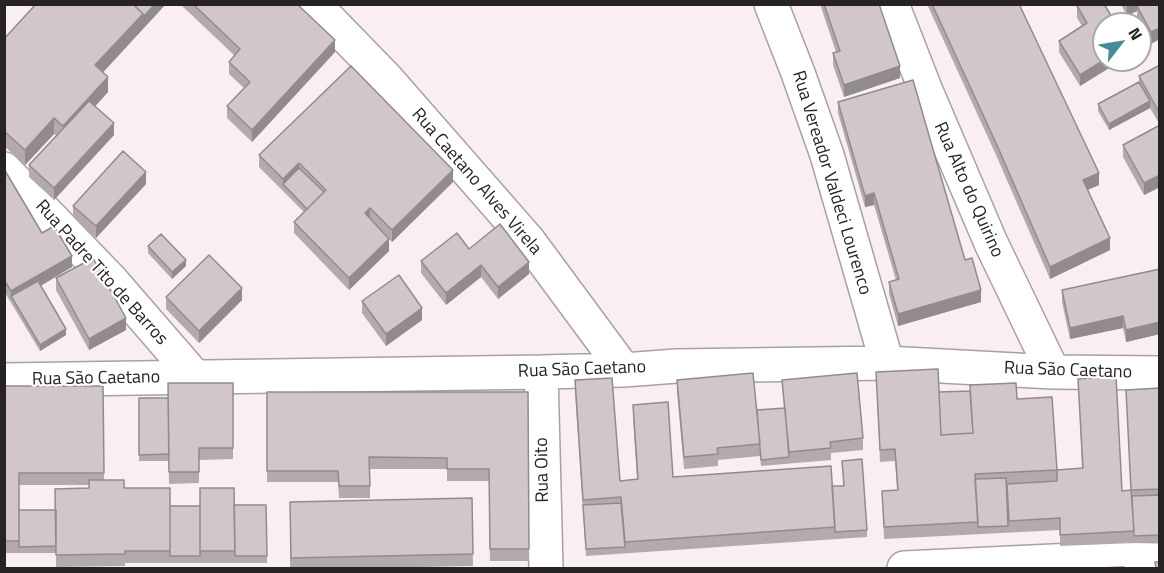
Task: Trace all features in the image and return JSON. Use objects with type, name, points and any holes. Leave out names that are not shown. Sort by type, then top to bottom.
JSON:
[{"type":"street","name":"Rua Caetano Alves Virela","points":[[314,4],[394,87],[528,240],[624,370]]},
{"type":"street","name":"Rua Vereador Valdeci Lourenco","points":[[771,4],[827,155],[887,363]]},
{"type":"street","name":"Rua Alto do Quirino","points":[[892,4],[926,91],[991,243],[1053,372]]},
{"type":"street","name":"Rua Padre Tito de Barros","points":[[4,169],[112,281],[196,378]]},
{"type":"street","name":"Rua São Caetano","points":[[6,378],[196,378],[887,363],[1053,372],[1160,373]]},
{"type":"street","name":"Rua Oito","points":[[541,372],[546,568]]},
{"type":"street","points":[[904,568],[1095,559],[1160,560]]},
{"type":"building","points":[[36,4],[133,4],[143,14],[95,65],[108,77],[63,126],[54,118],[25,150],[4,131],[4,39]]},
{"type":"building","points":[[133,4],[155,4],[143,17],[143,14]]},
{"type":"building","points":[[193,4],[297,4],[335,40],[252,130],[227,106],[250,82],[229,62],[240,49]]},
{"type":"building","points":[[824,4],[879,4],[900,66],[844,85],[833,53],[840,51]]},
{"type":"building","points":[[932,4],[1019,4],[1099,173],[1083,180],[1110,238],[1050,267]]},
{"type":"building","points":[[1079,4],[1104,4],[1109,12],[1092,12],[1092,68],[1080,75],[1059,41],[1087,23],[1077,6]]},
{"type":"building","points":[[1139,4],[1160,4],[1160,28],[1152,32],[1152,12],[1140,12],[1137,6]]},
{"type":"building","points":[[1160,65],[1160,114],[1139,76],[1152,72],[1152,69]]},
{"type":"building","points":[[351,66],[453,170],[392,230],[370,208],[365,213],[389,239],[349,278],[294,222],[326,190],[299,163],[283,179],[259,155]]},
{"type":"building","points":[[913,80],[965,260],[972,258],[981,290],[898,314],[889,282],[899,279],[874,193],[865,196],[838,102]]},
{"type":"building","points":[[1139,82],[1150,101],[1109,124],[1098,104]]},
{"type":"building","points":[[89,101],[114,123],[54,188],[29,165]]},
{"type":"building","points":[[1160,125],[1160,175],[1144,183],[1123,145]]},
{"type":"building","points":[[123,151],[146,172],[96,226],[73,206]]},
{"type":"building","points":[[299,168],[324,192],[307,209],[283,184]]},
{"type":"building","points":[[4,169],[42,233],[54,226],[72,256],[11,291],[4,280]]},
{"type":"building","points":[[500,224],[529,262],[498,287],[481,265],[446,293],[421,261],[457,233],[469,249]]},
{"type":"building","points":[[161,234],[186,260],[172,272],[148,246]]},
{"type":"building","points":[[209,255],[242,288],[199,331],[166,297]]},
{"type":"building","points":[[93,258],[126,318],[89,339],[56,278]]},
{"type":"building","points":[[1160,269],[1160,322],[1126,330],[1123,316],[1070,328],[1062,290]]},
{"type":"building","points":[[399,275],[422,308],[386,334],[362,301]]},
{"type":"building","points":[[38,281],[66,329],[40,345],[11,296]]},
{"type":"building","points":[[938,369],[941,435],[973,433],[970,385],[1016,383],[1017,399],[1052,397],[1057,470],[975,474],[978,522],[884,527],[882,491],[898,490],[895,449],[880,450],[876,372]]},
{"type":"building","points":[[753,373],[760,444],[717,448],[718,454],[684,457],[677,380]]},
{"type":"building","points":[[857,373],[863,438],[830,442],[831,448],[789,452],[782,380]]},
{"type":"building","points":[[1116,376],[1122,491],[1131,490],[1134,531],[1060,535],[1060,518],[1009,521],[1007,484],[1057,481],[1057,470],[1083,468],[1078,379]]},
{"type":"building","points":[[612,378],[620,481],[638,479],[633,405],[668,402],[673,477],[831,466],[835,527],[625,542],[621,497],[583,500],[575,380]]},
{"type":"building","points":[[168,383],[233,383],[233,448],[199,448],[199,472],[169,472]]},
{"type":"building","points":[[4,386],[103,386],[104,473],[19,473],[19,541],[4,541]]},
{"type":"building","points":[[1160,388],[1160,489],[1131,490],[1126,390]]},
{"type":"building","points":[[970,391],[973,433],[941,435],[939,392]]},
{"type":"building","points":[[267,392],[528,392],[529,549],[490,549],[489,469],[447,469],[447,458],[369,457],[370,486],[339,486],[338,471],[267,471]]},
{"type":"building","points":[[139,398],[168,398],[169,454],[139,455]]},
{"type":"building","points":[[785,408],[789,457],[761,460],[757,410]]},
{"type":"building","points":[[862,459],[867,530],[835,532],[832,486],[844,486],[842,461]]},
{"type":"building","points":[[1006,478],[1008,526],[978,527],[975,479]]},
{"type":"building","points":[[89,480],[124,480],[124,488],[170,488],[170,551],[56,555],[55,489],[89,488]]},
{"type":"building","points":[[200,488],[234,488],[235,551],[200,551]]},
{"type":"building","points":[[1160,495],[1160,535],[1134,536],[1132,496]]},
{"type":"building","points":[[472,498],[473,554],[291,558],[290,502]]},
{"type":"building","points":[[621,503],[625,547],[586,549],[583,505]]},
{"type":"building","points":[[234,505],[266,505],[267,556],[235,556]]},
{"type":"building","points":[[170,506],[200,506],[200,556],[170,556]]},
{"type":"building","points":[[19,510],[56,510],[56,546],[19,547]]},
{"type":"building","points":[[1155,562],[1160,562],[1160,568],[1156,568]]}]
